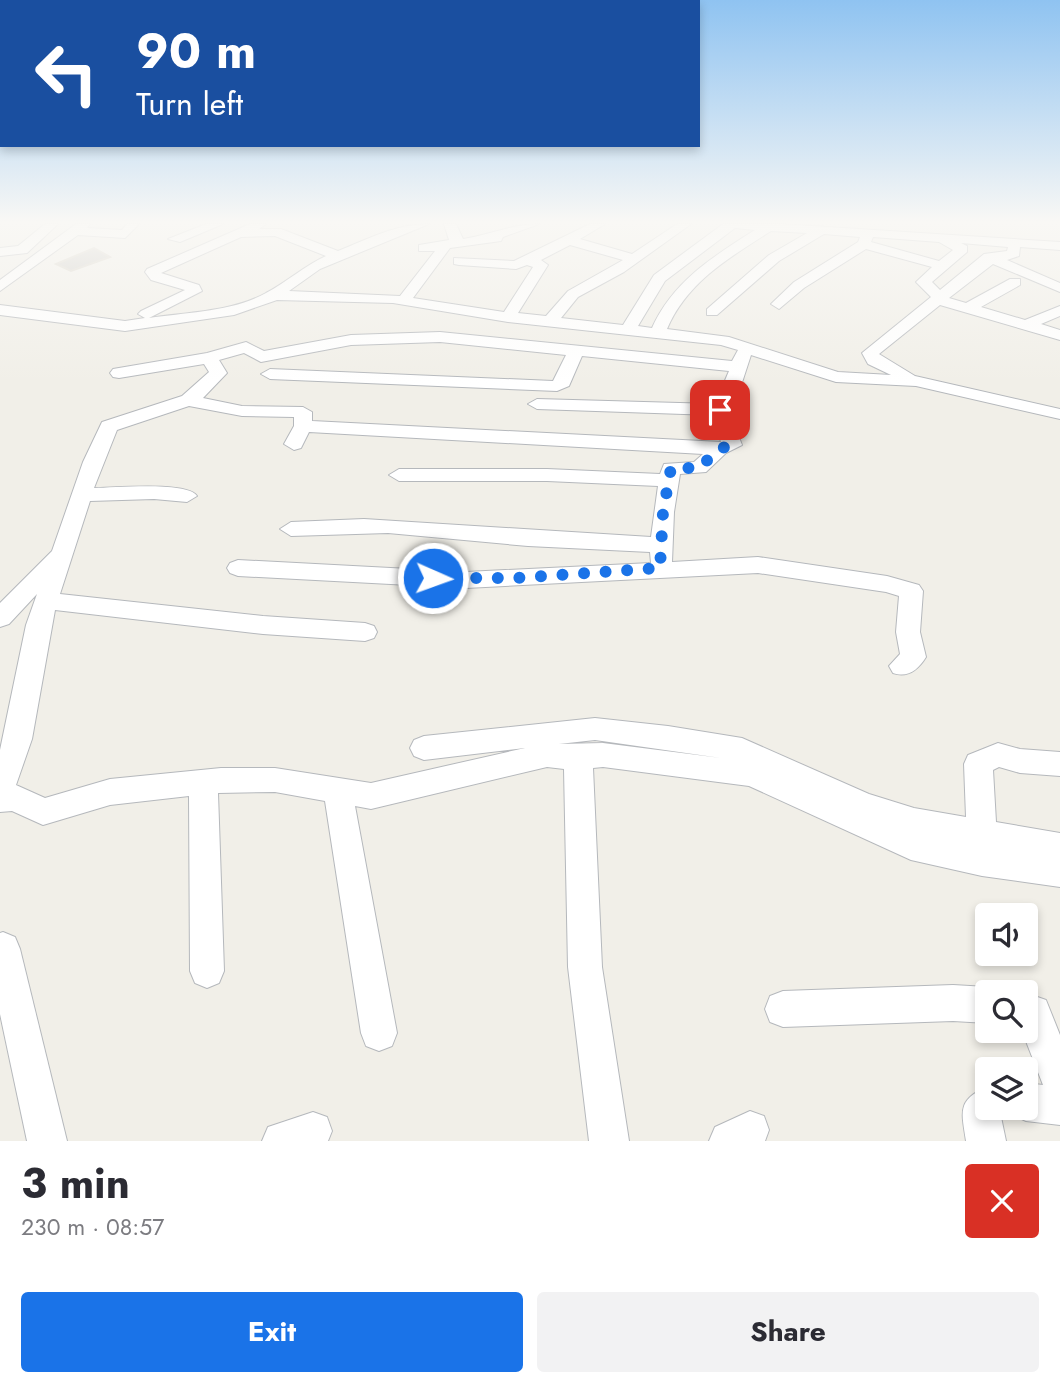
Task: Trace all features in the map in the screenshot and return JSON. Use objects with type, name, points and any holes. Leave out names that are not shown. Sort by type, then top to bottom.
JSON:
[{"type":"street","points":[[125,326],[195,291],[194,288],[157,277]]},
{"type":"street","points":[[0,310],[125,326],[234,310],[275,295],[299,277]]},
{"type":"street","points":[[404,300],[423,277]]},
{"type":"street","points":[[508,317],[534,277]]},
{"type":"street","points":[[550,321],[573,294],[604,277]]},
{"type":"street","points":[[628,330],[660,277]]},
{"type":"street","points":[[657,334],[663,316],[684,287],[696,277]]},
{"type":"street","points":[[712,312],[752,277]]},
{"type":"street","points":[[779,304],[810,277]]},
{"type":"street","points":[[929,277],[923,282],[941,299],[1060,335]]},
{"type":"street","points":[[916,380],[874,360],[870,353],[968,277]]},
{"type":"street","points":[[1035,277],[1060,288]]},
{"type":"street","points":[[968,308],[1015,282]]},
{"type":"street","points":[[275,295],[404,300],[508,317],[723,340],[836,377],[916,380],[1060,414]]},
{"type":"street","points":[[1028,324],[1060,311]]},
{"type":"street","points":[[119,373],[209,358],[246,347],[261,357],[351,340],[440,337],[738,367]]},
{"type":"street","points":[[537,404],[720,410],[726,404],[744,351],[751,349]]},
{"type":"street","points":[[270,374],[558,386],[563,382],[576,350]]},
{"type":"street","points":[[209,358],[218,373],[188,400],[111,424],[82,495],[38,625],[5,796],[43,812],[110,792],[203,782],[275,780],[371,796],[552,747],[595,729],[743,750],[800,785],[911,846],[1060,847]]},
{"type":"street","points":[[188,400],[212,407],[251,412],[303,412],[303,426],[294,444]]},
{"type":"street","points":[[303,426],[404,429],[719,449],[732,445],[720,410]]},
{"type":"street","points":[[661,556],[671,468],[699,468],[719,449]]},
{"type":"street","points":[[399,475],[547,475],[668,480]]},
{"type":"street","points":[[82,495],[153,493],[187,496]]},
{"type":"street","points":[[291,529],[337,524],[383,524],[758,565],[906,588],[911,591],[908,632],[913,657],[902,666]]},
{"type":"street","points":[[2,614],[62,553]]},
{"type":"street","points":[[238,568],[466,579],[661,556]]},
{"type":"street","points":[[48,601],[263,625],[365,632]]},
{"type":"street","points":[[552,747],[609,1141]]},
{"type":"street","points":[[424,748],[552,747],[751,774],[800,785]]},
{"type":"street","points":[[982,848],[978,764],[998,755],[1020,761],[1060,764]]},
{"type":"street","points":[[203,782],[207,971]]},
{"type":"street","points":[[338,792],[379,1032]]},
{"type":"street","points":[[982,848],[1060,872]]},
{"type":"street","points":[[3,949],[9,1017],[47,1141]]},
{"type":"street","points":[[783,1009],[872,1008],[940,1003],[975,1004]]},
{"type":"street","points":[[1038,1026],[1060,1081]]},
{"type":"street","points":[[1038,1103],[1060,1106]]},
{"type":"street","points":[[982,1120],[986,1141]]},
{"type":"route","points":[[433,578],[517,578],[660,568],[663,512],[671,468],[702,467],[719,449],[732,445],[720,410]]}]
